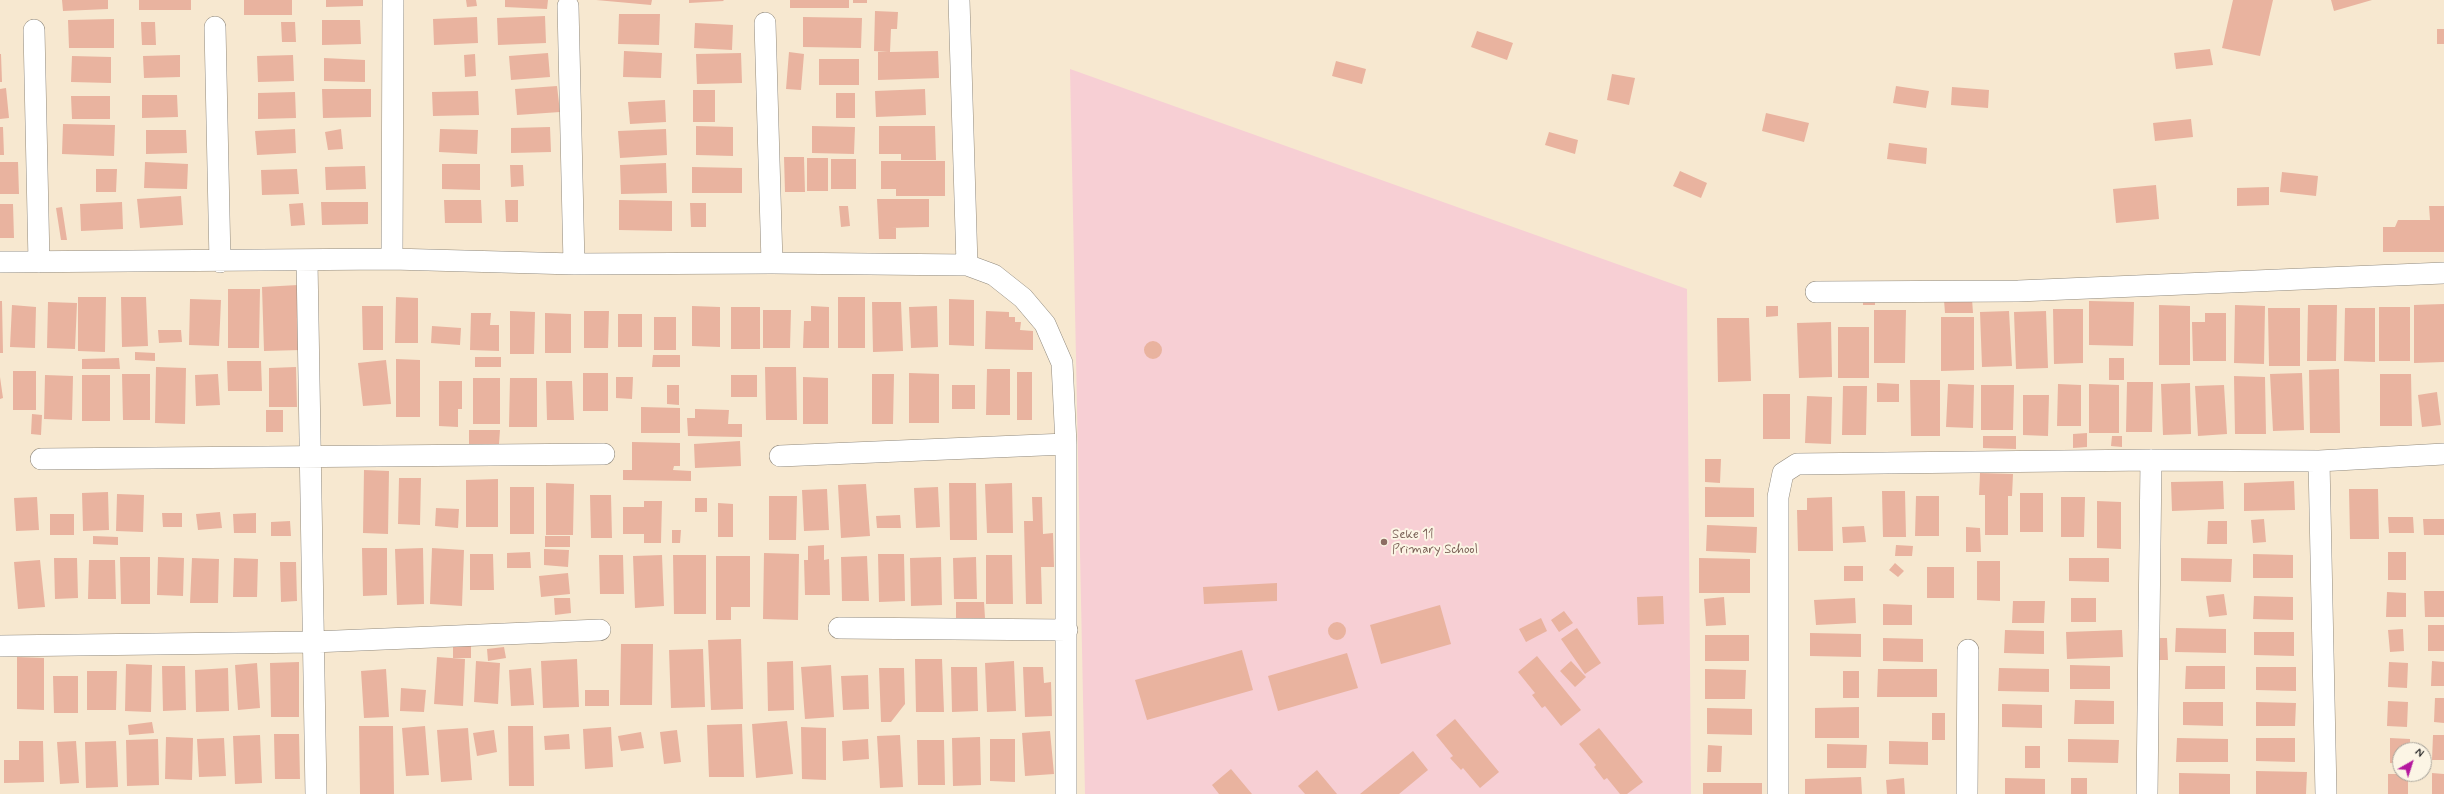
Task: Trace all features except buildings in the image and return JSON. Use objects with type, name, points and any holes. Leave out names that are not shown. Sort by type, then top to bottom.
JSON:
[{"type":"street","points":[[392,259],[393,0]]},
{"type":"street","points":[[959,0],[967,265]]},
{"type":"street","points":[[568,6],[574,264]]},
{"type":"street","points":[[765,23],[772,263]]},
{"type":"street","points":[[215,27],[220,262]]},
{"type":"street","points":[[34,30],[39,262]]},
{"type":"street","points":[[0,262],[220,262],[392,259],[574,264],[772,263],[967,265],[994,275],[1024,298],[1045,324],[1062,363],[1066,444],[1066,794]]},
{"type":"street","points":[[307,261],[316,794]]},
{"type":"street","points":[[1816,292],[2018,292],[2444,273]]},
{"type":"street","points":[[780,456],[1066,444]]},
{"type":"street","points":[[41,459],[604,454]]},
{"type":"street","points":[[1778,794],[1777,515],[1779,484],[1783,473],[1797,464],[2151,460],[2319,461],[2444,454]]},
{"type":"street","points":[[2147,794],[2151,460]]},
{"type":"street","points":[[2319,461],[2326,794]]},
{"type":"street","points":[[839,628],[1067,630]]},
{"type":"street","points":[[0,646],[313,642],[600,630]]},
{"type":"street","points":[[1967,794],[1968,650]]},
{"type":"shaded area","name":"Seke 11 Primary School","points":[[1070,69],[1687,289],[1691,794],[1085,794]]},
{"type":"place","name":"Seke 11 Primary School","points":[[1384,542]]}]
